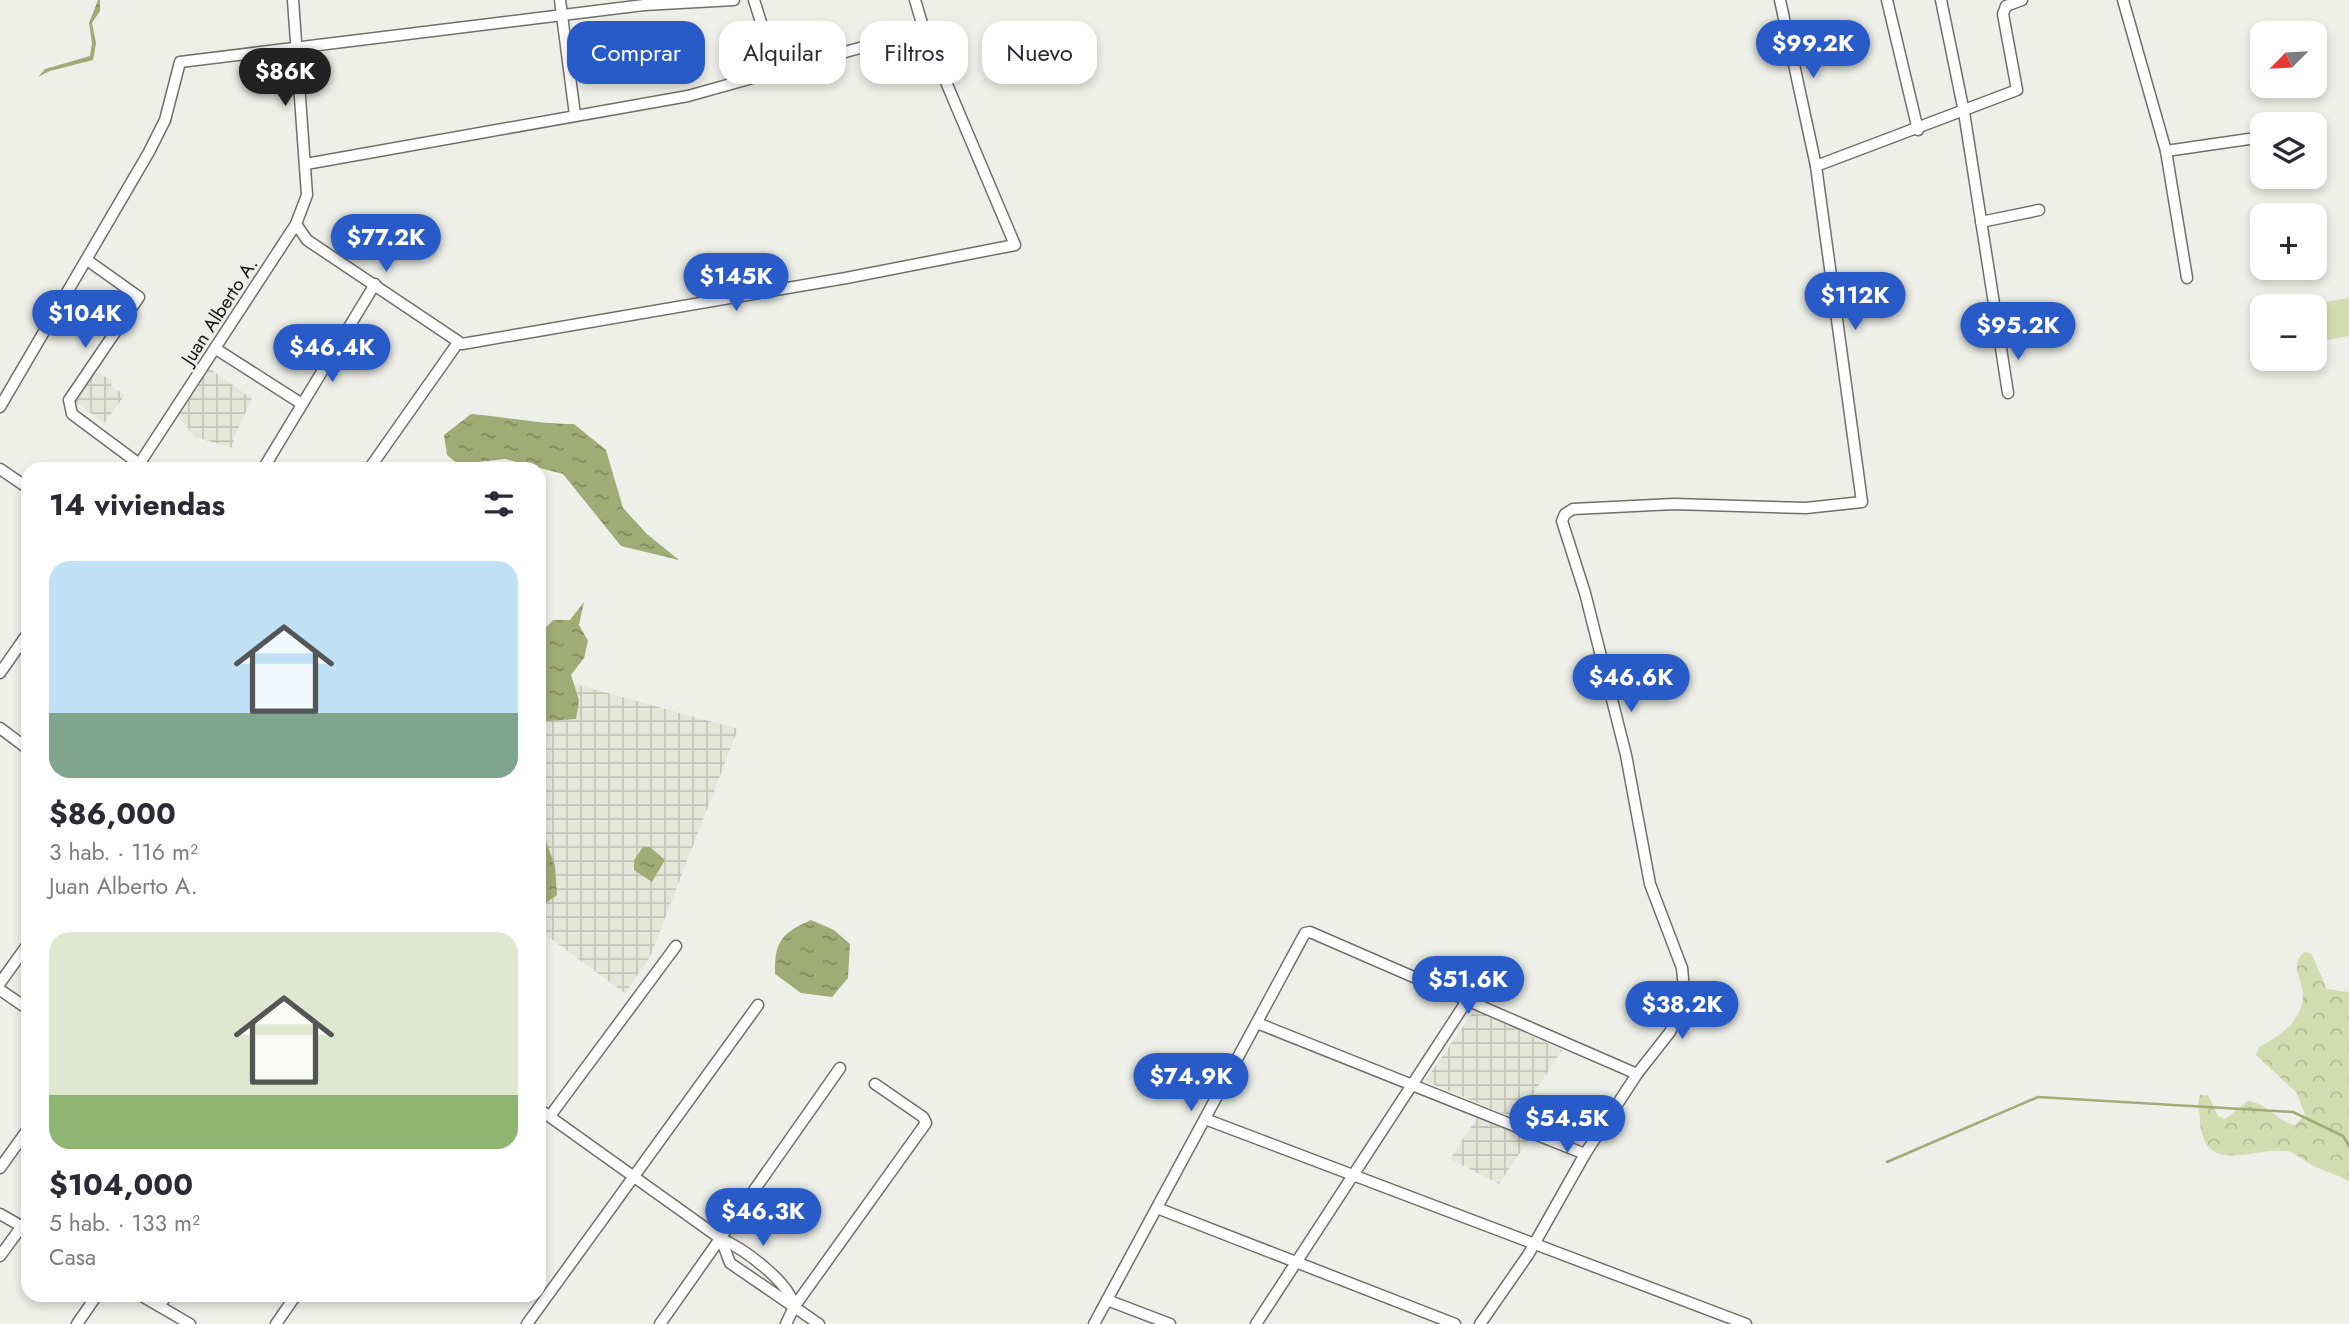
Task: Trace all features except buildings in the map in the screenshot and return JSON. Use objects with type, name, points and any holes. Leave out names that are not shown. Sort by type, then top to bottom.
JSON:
[{"type":"street","name":"Juan Alberto A.","points":[[143,462],[296,224],[307,195],[293,0]]},
{"type":"street","points":[[560,0],[575,115]]},
{"type":"street","points":[[0,407],[87,260],[165,120],[180,62],[295,50],[561,14],[644,5],[734,0]]},
{"type":"street","points":[[754,0],[761,21]]},
{"type":"street","points":[[915,0],[921,21]]},
{"type":"street","points":[[1480,1324],[1536,1243],[1585,1154],[1637,1074],[1670,1032],[1682,1010],[1686,982],[1650,884],[1626,755],[1585,593],[1562,521],[1565,514],[1573,509],[1674,504],[1807,508],[1862,502],[1816,166],[1780,0]]},
{"type":"street","points":[[1887,0],[1918,130]]},
{"type":"street","points":[[1941,0],[1964,112],[2008,393]]},
{"type":"street","points":[[1816,166],[1918,130],[2017,90],[2003,13],[2006,6],[2022,0]]},
{"type":"street","points":[[2123,0],[2166,151],[2187,278]]},
{"type":"street","points":[[306,164],[688,96],[734,84]]},
{"type":"street","points":[[374,462],[457,344],[846,278],[1015,246],[947,84]]},
{"type":"street","points":[[2166,151],[2250,139]]},
{"type":"street","points":[[1981,222],[2039,210]]},
{"type":"street","points":[[296,224],[307,240],[375,284],[457,344]]},
{"type":"street","points":[[87,260],[139,297],[69,400],[69,406],[72,414],[134,462]]},
{"type":"street","points":[[267,462],[375,284]]},
{"type":"street","points":[[216,349],[302,404]]},
{"type":"street","points":[[0,469],[21,483]]},
{"type":"street","points":[[0,673],[21,643]]},
{"type":"street","points":[[0,728],[21,744]]},
{"type":"street","points":[[1094,1324],[1302,937],[1310,932],[1637,1074]]},
{"type":"street","points":[[550,1116],[676,946]]},
{"type":"street","points":[[0,983],[21,954]]},
{"type":"street","points":[[0,990],[21,1004]]},
{"type":"street","points":[[1256,1324],[1468,999]]},
{"type":"street","points":[[546,1298],[758,1005]]},
{"type":"street","points":[[1257,1023],[1585,1154]]},
{"type":"street","points":[[660,1324],[840,1068]]},
{"type":"street","points":[[786,1324],[794,1307],[926,1123],[923,1117],[875,1084]]},
{"type":"street","points":[[546,1113],[721,1239],[738,1248],[788,1288],[794,1307]]},
{"type":"street","points":[[1205,1119],[1536,1243],[1716,1319],[1745,1324]]},
{"type":"street","points":[[0,1168],[21,1139]]},
{"type":"street","points":[[1157,1208],[1455,1324]]},
{"type":"street","points":[[0,1214],[21,1226]]},
{"type":"street","points":[[0,1256],[21,1232]]},
{"type":"street","points":[[721,1239],[730,1263],[819,1324]]},
{"type":"street","points":[[1107,1300],[1170,1324]]},
{"type":"street","points":[[77,1324],[92,1302]]},
{"type":"street","points":[[152,1302],[190,1324]]},
{"type":"street","points":[[159,1306],[162,1302]]},
{"type":"street","points":[[276,1324],[291,1302]]},
{"type":"street","points":[[527,1324],[543,1302]]},
{"type":"shaded area","points":[[208,367],[252,399],[234,437],[233,448],[195,437],[175,412]]},
{"type":"shaded area","points":[[94,371],[112,380],[111,386],[125,395],[104,423],[74,401]]},
{"type":"shaded area","points":[[546,676],[738,729],[650,957],[625,993],[546,935]]},
{"type":"shaded area","points":[[1475,1010],[1562,1050],[1517,1119],[1425,1081]]},
{"type":"shaded area","points":[[1477,1118],[1529,1139],[1499,1184],[1450,1159]]},
{"type":"green space","points":[[2349,298],[2349,336],[2327,340],[2327,302]]},
{"type":"green space","points":[[2304,952],[2311,953],[2327,989],[2349,992],[2349,1181],[2288,1151],[2233,1156],[2221,1154],[2211,1149],[2204,1138],[2200,1121],[2200,1095],[2208,1095],[2218,1116],[2225,1119],[2248,1101],[2261,1105],[2295,1125],[2305,1115],[2297,1093],[2256,1055],[2259,1047],[2282,1033],[2299,1012],[2303,994],[2297,962]]},
{"type":"water","points":[[98,0],[100,11],[92,23],[96,43],[93,60],[50,71],[38,77],[45,69],[90,56],[92,43],[89,23]]},
{"type":"water","points":[[471,414],[574,424],[606,450],[623,508],[647,534],[679,560],[621,546],[563,474],[546,470],[546,462],[517,462],[505,459],[456,462],[447,455],[444,435]]},
{"type":"water","points":[[584,602],[579,625],[588,641],[584,658],[571,675],[579,700],[576,719],[547,721],[546,628],[553,620],[570,620]]},
{"type":"water","points":[[546,841],[555,866],[557,895],[546,903]]},
{"type":"water","points":[[643,847],[650,847],[665,860],[652,882],[634,870],[634,860]]},
{"type":"water","points":[[811,920],[834,930],[850,944],[848,978],[832,997],[801,993],[775,974],[776,953],[782,939],[793,929]]},
{"type":"waterway","points":[[1887,1162],[2038,1097],[2293,1112],[2343,1136],[2349,1146]]}]
